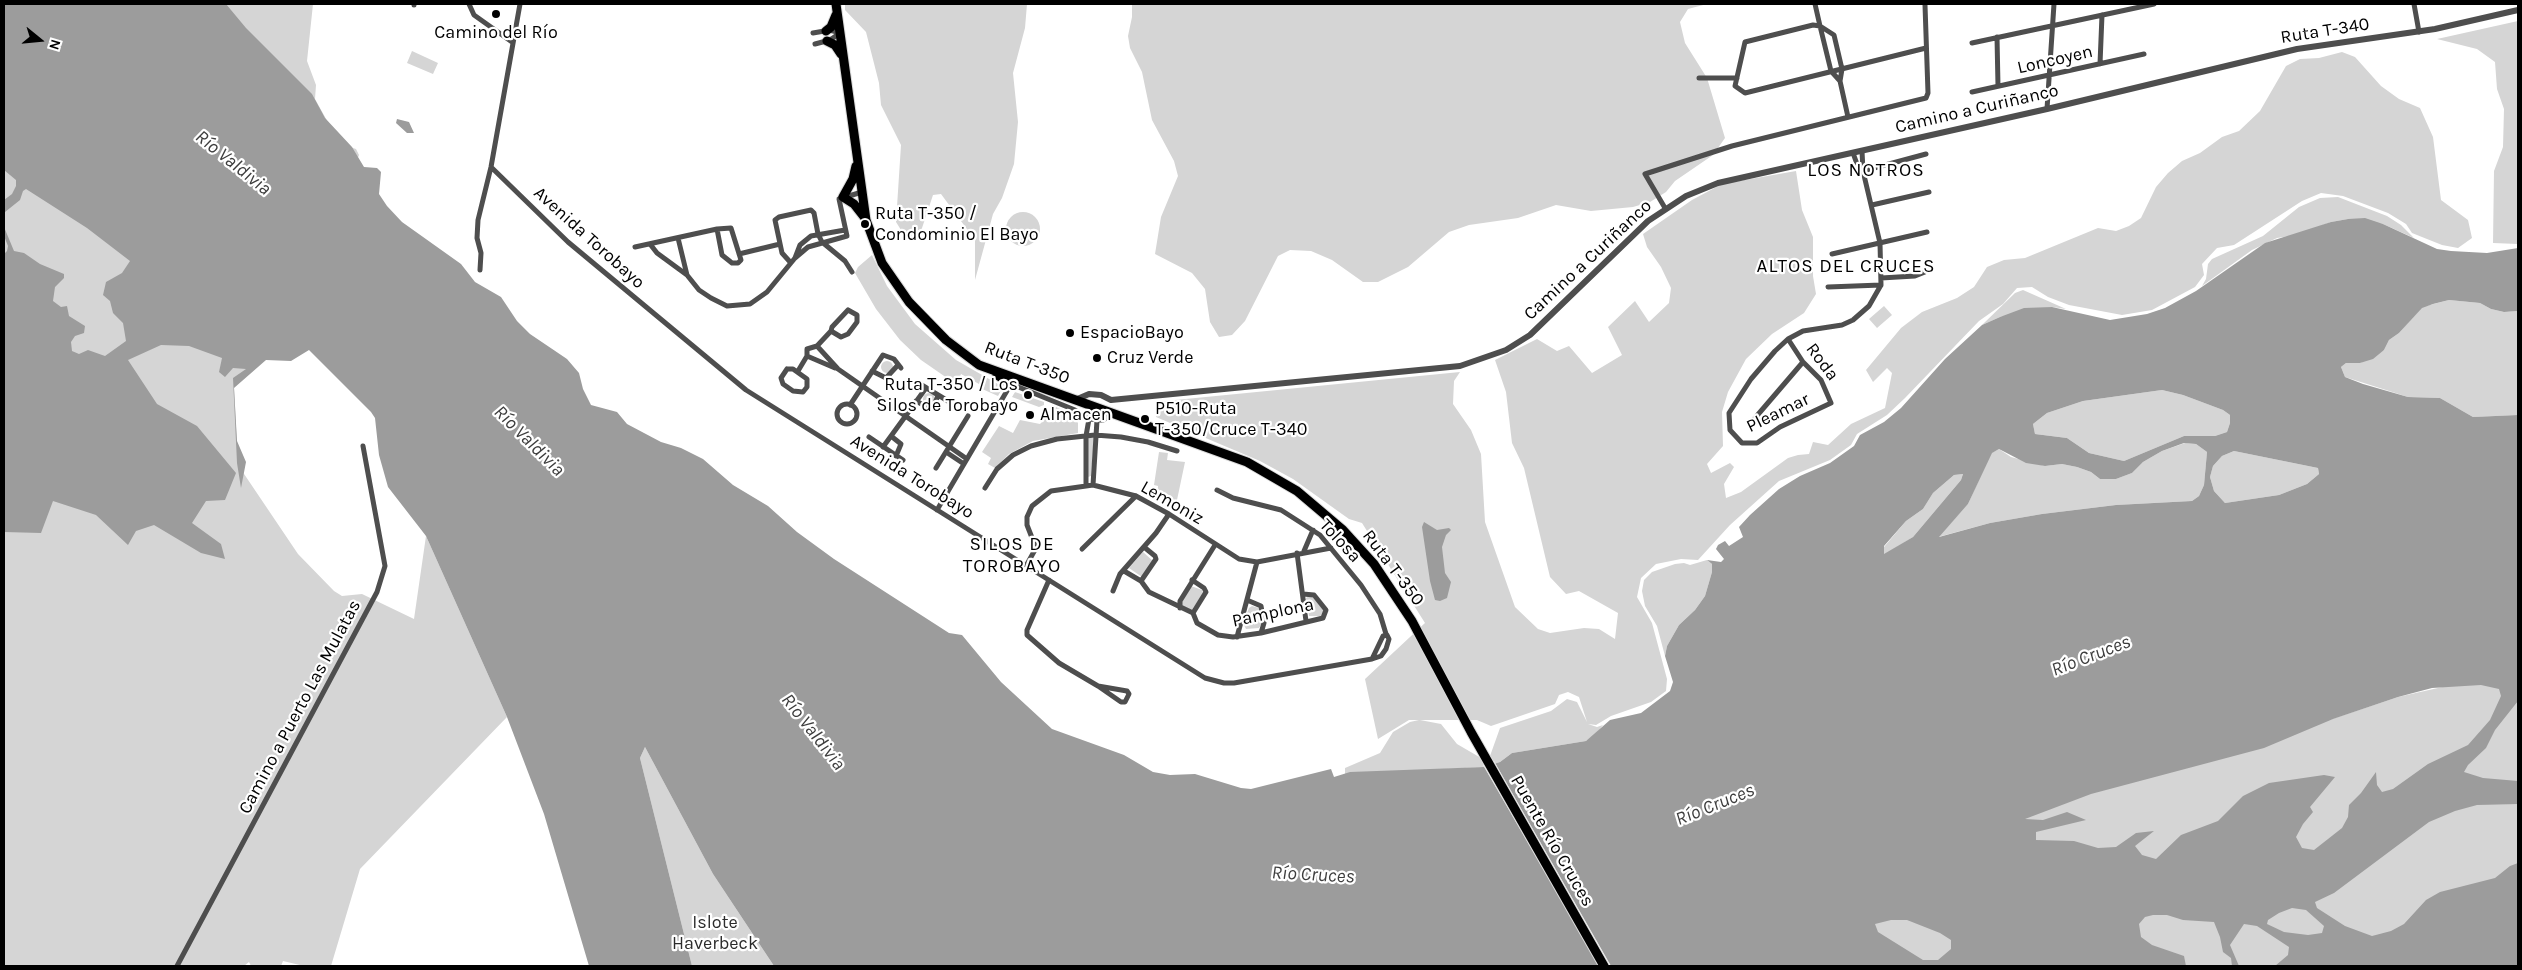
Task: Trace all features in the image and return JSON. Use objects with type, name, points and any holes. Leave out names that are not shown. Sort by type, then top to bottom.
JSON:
[{"type":"main road","points":[[826,31],[831,27],[837,8]]},
{"type":"main road","name":"Ruta T-350","points":[[837,8],[866,220],[882,263],[902,292],[936,331],[979,365],[1247,462],[1284,482],[1326,515],[1364,553],[1391,589],[1439,669],[1471,732]]},
{"type":"main road","points":[[827,41],[838,48],[843,58]]},
{"type":"main road","points":[[857,160],[853,179],[843,196],[854,204],[866,220]]},
{"type":"main road","points":[[979,365],[1011,384]]},
{"type":"main road","name":"Puente Río Cruces","points":[[1471,732],[1604,966]]},
{"type":"street","points":[[469,4],[474,16],[512,42]]},
{"type":"street","points":[[480,270],[481,253],[477,238],[478,220],[492,167],[520,4]]},
{"type":"street","points":[[1815,4],[1831,72],[1840,81]]},
{"type":"street","points":[[2047,109],[2054,4]]},
{"type":"street","points":[[1972,43],[2154,4]]},
{"type":"street","points":[[2414,4],[2419,32]]},
{"type":"street","points":[[1665,208],[1645,174],[1732,146],[1926,98],[1928,93],[1925,5]]},
{"type":"street","name":"Ruta T-340","points":[[2136,86],[2297,49],[2346,40],[2419,32],[2480,20],[2518,10]]},
{"type":"street","points":[[2100,64],[2102,16]]},
{"type":"street","points":[[1848,117],[1840,81],[1842,69],[1834,35],[1820,26],[1813,25],[1745,42],[1735,86],[1745,93],[1831,72],[1842,69],[1926,48]]},
{"type":"street","points":[[813,33],[826,31],[840,33]]},
{"type":"street","points":[[815,44],[827,41],[840,33]]},
{"type":"street","points":[[1997,37],[1998,86]]},
{"type":"street","name":"Loncoyen","points":[[1972,92],[2144,54]]},
{"type":"street","points":[[1699,78],[1737,78]]},
{"type":"street","name":"Camino a Curiñanco","points":[[1075,400],[1081,396],[1093,394],[1111,400],[1444,368],[1467,364],[1506,350],[1530,335],[1617,253],[1640,228],[1665,208],[1691,194],[1718,183],[2047,109],[2136,86]]},
{"type":"street","points":[[1788,339],[1809,329],[1842,325],[1853,320],[1869,306],[1881,285],[1880,243],[1863,171],[1862,151]]},
{"type":"street","points":[[1853,153],[1856,162],[1863,171]]},
{"type":"street","points":[[1863,171],[1926,154]]},
{"type":"street","name":"Avenida Torobayo","points":[[492,167],[568,242],[746,390],[1214,682],[1234,683],[1372,658]]},
{"type":"street","points":[[650,244],[657,253],[687,275],[699,290],[720,303],[743,305],[756,301],[767,292],[795,258],[813,244],[847,236],[848,233],[845,230],[839,200],[843,196],[862,192]]},
{"type":"street","points":[[1872,205],[1929,192]]},
{"type":"street","points":[[791,263],[782,253],[775,222],[779,217],[811,210],[814,213],[818,234],[822,242],[845,261],[852,272]]},
{"type":"street","points":[[635,247],[717,229],[733,229],[741,260],[737,264],[725,258],[717,229]]},
{"type":"street","points":[[795,258],[800,245],[811,236],[845,230]]},
{"type":"street","points":[[1832,254],[1927,232]]},
{"type":"street","points":[[678,238],[687,275]]},
{"type":"street","points":[[739,254],[780,244]]},
{"type":"street","points":[[1881,278],[1915,276],[1925,272]]},
{"type":"street","points":[[1828,287],[1881,285]]},
{"type":"street","points":[[798,371],[807,356],[809,347],[817,346],[831,331],[833,324],[844,311],[852,311],[857,315],[857,322],[846,336],[841,337],[831,331]]},
{"type":"street","name":"Roda","points":[[1788,339],[1803,362],[1821,380],[1831,402]]},
{"type":"street","name":"Pleamar","points":[[1788,339],[1752,379],[1729,413],[1729,426],[1737,440],[1745,444],[1757,443],[1780,427],[1831,402]]},
{"type":"street","points":[[817,346],[838,369],[965,462]]},
{"type":"street","points":[[850,405],[872,371],[883,355],[894,359],[900,366],[886,378],[872,371]]},
{"type":"street","points":[[807,356],[838,369]]},
{"type":"street","points":[[1754,418],[1803,362]]},
{"type":"street","points":[[787,369],[798,371],[808,382],[803,392],[793,391],[781,381],[787,369]]},
{"type":"street","points":[[920,384],[948,401]]},
{"type":"street","points":[[937,510],[1011,384],[1076,410],[1089,419],[1106,419],[1112,414],[1111,400]]},
{"type":"street","points":[[883,447],[926,388]]},
{"type":"street","points":[[916,402],[927,407],[933,407],[938,396]]},
{"type":"street","points":[[1075,400],[1076,410]]},
{"type":"street","points":[[840,404],[850,405],[857,412],[858,417],[854,424],[842,421],[836,413],[840,404]]},
{"type":"street","points":[[936,468],[968,416]]},
{"type":"street","points":[[1086,486],[1086,436],[1089,419]]},
{"type":"street","points":[[1093,485],[1097,420]]},
{"type":"street","points":[[985,488],[997,469],[1019,451],[1047,441],[1095,435],[1142,440],[1177,452]]},
{"type":"street","points":[[891,436],[901,444],[896,456]]},
{"type":"street","points":[[869,437],[903,460]]},
{"type":"street","name":"Camino a Puerto Las Mulatas","points":[[177,966],[377,592],[385,566],[363,446]]},
{"type":"street","name":"Lemoniz","points":[[1026,566],[1036,548],[1027,524],[1027,517],[1032,506],[1051,492],[1093,485],[1136,496],[1169,514],[1239,559],[1257,562],[1304,551],[1331,548]]},
{"type":"street","name":"Tolosa","points":[[1217,490],[1233,498],[1281,510],[1312,530],[1331,548],[1361,585],[1380,614],[1389,639],[1386,649],[1381,656],[1372,658]]},
{"type":"street","points":[[1082,549],[1136,496]]},
{"type":"street","points":[[1113,591],[1124,571],[1169,514]]},
{"type":"street","points":[[1304,551],[1312,530]]},
{"type":"street","points":[[1180,608],[1180,601],[1215,545]]},
{"type":"street","points":[[1141,581],[1156,559],[1155,556],[1144,548]]},
{"type":"street","points":[[1296,553],[1306,621]]},
{"type":"street","points":[[1237,637],[1257,562]]},
{"type":"street","name":"Pamplona","points":[[1124,571],[1141,581],[1149,592],[1193,613],[1195,620],[1208,631],[1223,636],[1237,637],[1261,633],[1323,618],[1326,612],[1313,594],[1303,594]]},
{"type":"street","points":[[1049,580],[1027,630],[1027,635],[1059,663],[1122,702],[1125,702],[1129,694],[1127,691],[1098,686]]},
{"type":"street","points":[[1192,580],[1204,588],[1206,592],[1193,613]]},
{"type":"street","points":[[1247,600],[1261,606],[1264,623],[1261,633]]},
{"type":"green space","points":[[222,4],[313,4],[307,61],[316,85],[315,99],[334,134]]},
{"type":"green space","points":[[845,4],[1027,4],[1025,28],[1013,73],[1018,122],[1014,164],[1002,198],[993,214],[975,280],[975,240],[941,194],[933,195],[919,237],[912,241],[906,238],[896,222],[901,145],[881,105],[879,83],[866,32],[845,10]]},
{"type":"green space","points":[[1132,4],[1707,4],[1688,9],[1680,22],[1685,43],[1707,78],[1725,138],[1713,155],[1675,181],[1666,192],[1650,202],[1633,207],[1591,211],[1556,205],[1518,218],[1469,225],[1449,232],[1408,267],[1378,282],[1363,282],[1332,260],[1311,251],[1290,250],[1278,256],[1245,321],[1232,335],[1219,337],[1210,322],[1205,289],[1192,273],[1155,254],[1161,217],[1178,176],[1174,161],[1152,120],[1142,72],[1130,48],[1128,36],[1132,17]]},
{"type":"green space","points":[[2518,21],[2518,244],[2493,243],[2494,171],[2503,147],[2504,109],[2497,89],[2495,62],[2477,49],[2437,39]]},
{"type":"green space","points":[[412,51],[438,63],[433,74],[407,63]]},
{"type":"green space","points":[[2342,52],[2355,57],[2381,86],[2399,99],[2420,108],[2433,137],[2441,200],[2468,220],[2472,238],[2458,248],[2442,245],[2412,233],[2406,224],[2388,213],[2343,196],[2321,193],[2302,201],[2234,245],[2217,248],[2202,264],[2204,275],[2195,287],[2152,310],[2122,315],[2069,305],[2048,297],[2032,287],[2017,288],[2003,304],[1979,321],[1887,415],[1857,434],[1851,445],[1830,460],[1779,481],[1730,525],[1698,560],[1681,559],[1656,564],[1641,578],[1637,597],[1652,623],[1667,679],[1666,691],[1651,702],[1611,716],[1596,725],[1588,724],[1597,727],[1603,725],[1594,736],[1586,741],[1512,753],[1500,762],[1484,767],[1345,774],[1345,768],[1380,753],[1393,732],[1410,722],[1419,720],[1409,720],[1378,739],[1365,679],[1425,623],[1362,523],[1349,519],[1293,479],[1260,461],[1156,417],[1155,402],[1460,372],[1454,381],[1453,404],[1471,430],[1481,454],[1485,522],[1515,607],[1538,629],[1550,633],[1584,628],[1599,629],[1615,639],[1618,613],[1579,591],[1566,594],[1550,577],[1524,468],[1512,443],[1506,392],[1495,360],[1537,339],[1557,351],[1569,346],[1592,373],[1622,355],[1608,327],[1635,301],[1649,322],[1669,303],[1671,288],[1661,267],[1647,247],[1643,234],[1692,200],[1722,184],[1796,171],[1802,210],[1813,237],[1813,276],[1816,294],[1804,313],[1772,334],[1746,359],[1728,392],[1722,412],[1723,446],[1707,464],[1711,473],[1730,463],[1734,467],[1724,484],[1726,498],[1741,492],[1788,458],[1809,454],[1813,442],[1828,445],[1851,424],[1885,408],[1892,373],[1887,368],[1873,382],[1866,370],[1901,328],[1922,312],[1957,298],[1974,287],[1987,267],[2004,260],[2025,258],[2098,228],[2116,231],[2129,226],[2141,218],[2156,187],[2168,173],[2182,161],[2200,153],[2222,137],[2239,131],[2260,111],[2286,66],[2300,59],[2319,58]],"holes":[[[1568,692],[1579,697],[1587,722],[1577,702],[1567,699],[1551,711],[1500,728],[1490,756],[1481,758],[1457,744],[1441,724],[1420,720],[1477,720],[1491,726],[1555,704],[1559,695]]]},
{"type":"green space","points":[[344,145],[356,149],[359,155],[357,160]]},
{"type":"green space","points":[[4,163],[259,354],[255,369],[234,387],[238,465],[298,554],[334,591],[342,596],[362,594],[414,619],[426,536],[507,717],[360,869],[331,966],[304,966],[283,961],[281,966],[251,966],[249,962],[244,966],[4,966]]},
{"type":"green space","points":[[2338,197],[2387,216],[2401,225],[2414,238],[2383,224],[2348,219],[2331,222],[2296,235],[2277,238],[2252,250],[2202,286],[2206,279],[2208,264],[2212,259],[2263,236],[2299,207],[2320,198]]},
{"type":"green space","points":[[1023,212],[1030,213],[1035,217],[1039,222],[1039,236],[1035,241],[1030,245],[1023,246],[1016,245],[1011,241],[1007,236],[1006,229],[1007,222],[1011,217],[1016,213]]},
{"type":"green space","points":[[872,255],[887,286],[915,324],[956,360],[1003,387],[998,396],[980,388],[979,384],[961,374],[957,384],[921,360],[900,340],[876,309],[855,273],[858,267]]},
{"type":"green space","points":[[2023,290],[2066,309],[2052,307],[2000,317],[1982,325],[2015,293]]},
{"type":"green space","points":[[2449,300],[2480,303],[2491,309],[2504,312],[2518,311],[2518,415],[2473,417],[2440,398],[2408,397],[2345,377],[2341,367],[2346,363],[2360,363],[2384,350],[2389,340],[2399,333],[2422,307]]},
{"type":"green space","points":[[1884,306],[1892,315],[1877,328],[1869,319]]},
{"type":"green space","points":[[889,361],[892,362],[892,372],[885,373],[882,372],[881,365],[882,362]]},
{"type":"green space","points":[[2162,390],[2183,395],[2223,410],[2230,415],[2227,432],[2215,436],[2184,436],[2124,461],[2089,453],[2067,438],[2035,434],[2033,424],[2047,413],[2083,401]]},
{"type":"green space","points":[[1015,392],[1044,402],[1044,405],[1039,407],[1012,397]]},
{"type":"green space","points":[[929,393],[935,399],[929,405],[923,399]]},
{"type":"green space","points":[[1056,407],[1070,414],[1078,423],[1078,433],[1033,441],[1009,454],[995,468],[988,464],[991,458],[982,452],[999,426],[1013,433],[1020,420],[1040,424]]},
{"type":"green space","points":[[1088,438],[1094,438],[1091,476],[1088,477]]},
{"type":"green space","points":[[2185,443],[2196,444],[2207,452],[2204,485],[2199,496],[2192,501],[2116,505],[2042,514],[1990,523],[1938,537],[1968,504],[1991,453],[1999,449],[2011,457],[2045,466],[2062,464],[2091,472],[2100,479],[2116,479],[2132,473],[2143,462],[2162,451]]},
{"type":"green space","points":[[2234,451],[2318,468],[2319,474],[2307,484],[2279,495],[2225,503],[2214,491],[2210,477],[2213,466],[2222,456]]},
{"type":"green space","points":[[1159,452],[1168,453],[1167,460],[1185,462],[1177,500],[1157,497],[1158,486],[1154,485]]},
{"type":"green space","points":[[1963,474],[1961,480],[1913,537],[1884,555],[1884,547],[1906,521],[1923,509],[1933,493],[1954,475]]},
{"type":"green space","points":[[1143,552],[1153,561],[1142,577],[1129,568]]},
{"type":"green space","points":[[1707,560],[1712,564],[1712,572],[1705,596],[1695,610],[1679,625],[1667,646],[1665,656],[1657,626],[1645,606],[1642,591],[1644,580],[1652,572],[1675,564],[1684,563],[1690,565]]},
{"type":"green space","points":[[1191,586],[1202,590],[1203,593],[1192,610],[1182,606],[1182,601]]},
{"type":"green space","points":[[1311,595],[1324,611],[1322,616],[1309,616],[1306,598]]},
{"type":"green space","points":[[1252,606],[1259,608],[1262,623],[1259,628],[1246,629],[1243,623],[1249,608]]},
{"type":"green space","points":[[2518,670],[2518,966],[1551,966],[2073,796],[2332,719],[2398,697]]},
{"type":"green space","name":"Islote Haverbeck","points":[[645,747],[713,874],[774,966],[692,966],[640,758]]},
{"type":"water","points":[[4,4],[226,4],[246,28],[312,94],[325,118],[352,147],[364,167],[377,168],[381,172],[379,194],[387,206],[402,222],[461,264],[475,282],[501,297],[517,321],[530,334],[567,359],[579,373],[583,389],[591,405],[617,412],[627,424],[661,442],[681,448],[703,459],[733,485],[768,506],[797,532],[834,559],[949,633],[962,635],[1001,682],[1052,729],[1124,755],[1153,772],[1170,775],[1195,774],[1241,788],[1251,789],[1331,769],[1334,777],[1350,772],[1484,767],[1500,762],[1512,753],[1586,741],[1610,720],[1641,713],[1670,691],[1673,682],[1665,656],[1667,646],[1679,625],[1695,610],[1705,596],[1712,572],[1712,564],[1707,560],[1721,562],[1724,559],[1716,549],[1718,545],[1725,541],[1729,546],[1743,537],[1739,527],[1779,489],[1800,476],[1830,463],[1854,446],[1860,435],[1884,422],[1901,408],[1945,359],[1982,325],[2000,317],[2024,308],[2052,307],[2110,320],[2147,314],[2165,308],[2196,291],[2265,243],[2331,222],[2348,219],[2365,218],[2383,224],[2437,249],[2487,253],[2518,248],[2518,311],[2504,312],[2491,309],[2480,303],[2449,300],[2433,304],[2422,308],[2399,333],[2389,340],[2384,350],[2373,359],[2360,363],[2346,363],[2341,367],[2345,377],[2363,384],[2408,397],[2440,398],[2473,417],[2518,415],[2518,701],[2495,730],[2486,748],[2468,765],[2464,772],[2483,778],[2518,781],[2518,804],[2477,805],[2455,811],[2429,822],[2334,893],[2315,902],[2317,908],[2345,926],[2372,936],[2391,931],[2404,924],[2426,900],[2440,892],[2495,878],[2510,866],[2518,863],[2518,966],[2275,966],[2288,955],[2289,947],[2257,926],[2244,924],[2230,945],[2239,966],[2232,966],[2231,958],[2223,952],[2214,922],[2183,920],[2167,915],[2153,915],[2145,917],[2139,924],[2141,937],[2152,945],[2184,956],[2186,966],[774,966],[713,874],[645,747],[640,758],[692,966],[589,966],[544,814],[507,717],[426,536],[388,487],[379,455],[375,418],[309,350],[291,361],[266,360],[234,388],[237,441],[246,462],[241,488],[237,463],[233,378],[246,369],[233,368],[225,377],[219,372],[222,358],[189,346],[161,345],[128,360],[157,404],[197,426],[236,473],[225,500],[206,501],[192,523],[221,544],[225,559],[201,553],[154,525],[136,531],[128,545],[96,515],[53,501],[41,533],[4,532],[4,254],[8,246],[4,236],[4,227],[14,251],[24,253],[40,264],[64,274],[64,278],[55,287],[53,301],[61,307],[67,306],[69,316],[85,326],[84,333],[75,336],[71,342],[72,351],[79,354],[88,350],[105,356],[126,341],[123,323],[113,313],[110,301],[103,295],[106,282],[122,273],[130,261],[87,228],[26,189],[23,191],[20,200],[5,212],[4,216],[4,200],[12,194],[16,186],[16,180],[4,170]],"holes":[[[2162,390],[2183,395],[2223,410],[2230,415],[2230,423],[2227,432],[2215,436],[2184,436],[2124,461],[2089,453],[2067,438],[2035,434],[2033,424],[2047,413],[2083,401]],[[2184,443],[2196,444],[2207,452],[2204,485],[2199,496],[2192,501],[2116,505],[2042,514],[1990,523],[1939,537],[1968,504],[1992,453],[1999,449],[2026,463],[2045,466],[2062,464],[2077,467],[2091,472],[2100,479],[2116,479],[2132,473],[2143,462],[2162,451]],[[2234,451],[2318,468],[2319,474],[2307,484],[2279,495],[2225,503],[2214,491],[2210,477],[2213,466],[2222,456]],[[1963,474],[1961,480],[1913,537],[1884,554],[1884,546],[1906,521],[1923,509],[1933,493],[1954,475]],[[2481,685],[2499,689],[2501,696],[2490,720],[2468,745],[2428,764],[2393,789],[2382,792],[2377,785],[2376,772],[2361,793],[2349,805],[2348,817],[2342,828],[2314,850],[2302,848],[2296,837],[2303,824],[2313,812],[2310,807],[2335,777],[2324,775],[2269,783],[2243,796],[2218,821],[2181,835],[2156,859],[2142,855],[2135,846],[2154,831],[2136,833],[2116,847],[2098,848],[2074,841],[2036,840],[2036,832],[2086,820],[2067,812],[2043,820],[2025,819],[2091,794],[2264,748],[2333,719],[2398,697],[2432,688]],[[2292,908],[2306,910],[2324,926],[2322,933],[2308,935],[2284,932],[2267,924],[2268,920]],[[1891,920],[1907,920],[1940,933],[1951,940],[1951,949],[1938,960],[1923,960],[1878,932],[1875,924]]]},
{"type":"water","points":[[397,119],[409,122],[414,133],[407,133],[396,123]]},
{"type":"water","points":[[1424,522],[1437,530],[1449,528],[1451,530],[1446,535],[1442,547],[1445,573],[1451,582],[1447,598],[1440,601],[1435,600],[1430,581],[1422,527]]},
{"type":"pier","points":[[1494,761],[1611,966],[1599,966],[1483,765]]},
{"type":"place","name":"Camino del Río","points":[[496,14]]},
{"type":"place","name":"Ruta T-350 / Condominio El Bayo","points":[[865,224]]},
{"type":"place","name":"EspacioBayo","points":[[1070,333]]},
{"type":"place","name":"Cruz Verde","points":[[1097,358]]},
{"type":"place","name":"Ruta T-350 / Los Silos de Torobayo","points":[[1028,395]]},
{"type":"place","name":"Almacen","points":[[1030,415]]},
{"type":"place","name":"P510-Ruta T-350/Cruce T-340","points":[[1145,419]]},
{"type":"district","name":"LOS NOTROS","points":[[1866,171]]},
{"type":"district","name":"ALTOS DEL CRUCES","points":[[1846,267]]},
{"type":"district","name":"SILOS DE TOROBAYO","points":[[1012,556]]},
{"type":"water label","name":"Río Valdivia","points":[[233,163]]},
{"type":"water label","name":"Río Valdivia","points":[[529,441]]},
{"type":"water label","name":"Río Cruces","points":[[2091,656]]},
{"type":"water label","name":"Río Valdivia","points":[[813,732]]},
{"type":"water label","name":"Río Cruces","points":[[1715,805]]},
{"type":"water label","name":"Río Cruces","points":[[1313,875]]}]
